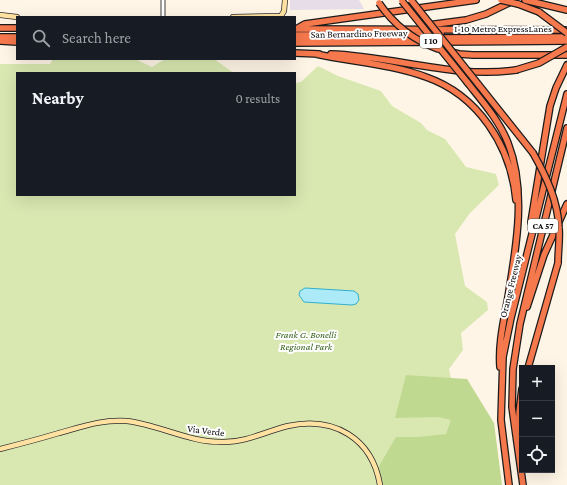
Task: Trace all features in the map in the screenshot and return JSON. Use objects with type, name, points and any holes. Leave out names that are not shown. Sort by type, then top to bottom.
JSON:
[{"type":"highway","points":[[402,0],[492,114],[508,142],[514,162],[519,189],[512,276],[499,353],[501,394]]},
{"type":"highway","points":[[411,0],[533,153],[546,179],[555,204],[559,228],[558,263],[529,365]]},
{"type":"highway","points":[[296,29],[306,24],[476,0]]},
{"type":"highway","points":[[497,0],[516,2],[539,12],[567,33]]},
{"type":"highway","points":[[526,0],[567,10]]},
{"type":"highway","points":[[378,2],[395,23],[410,35],[438,49],[466,55],[567,55]]},
{"type":"highway","points":[[421,29],[431,24],[466,20],[516,2]]},
{"type":"highway","points":[[0,28],[16,28]]},
{"type":"highway","name":"San Bernardino Freeway","points":[[296,29],[567,30]]},
{"type":"highway","name":"I-10 Metro ExpressLanes","points":[[296,35],[442,33],[451,30]]},
{"type":"highway","points":[[0,34],[16,33]]},
{"type":"highway","points":[[0,37],[16,37]]},
{"type":"highway","name":"I-10 Metro ExpressLanes","points":[[296,39],[567,37]]},
{"type":"highway","points":[[0,41],[16,42]]},
{"type":"highway","name":"San Bernardino Freeway","points":[[296,43],[567,41]]},
{"type":"highway","points":[[296,53],[364,56],[483,72],[516,70],[544,61],[567,48]]},
{"type":"highway","points":[[316,54],[411,72],[439,82],[466,100],[489,125],[506,156],[515,189],[517,222]]},
{"type":"highway","points":[[524,264],[550,106],[567,65]]},
{"type":"highway","name":"Orange Freeway","points":[[509,485],[503,444],[501,394],[506,339],[567,94]]},
{"type":"highway","name":"Orange Freeway","points":[[519,461],[512,407],[512,369],[520,324],[567,128]]},
{"type":"highway","points":[[520,324],[544,256],[567,204]]},
{"type":"highway","points":[[519,437],[520,401]]},
{"type":"highway","name":"Orange Freeway","points":[[521,473],[523,485]]},
{"type":"main road","points":[[281,16],[284,11],[285,0]]},
{"type":"main road","points":[[0,15],[16,17]]},
{"type":"main road","name":"Via Verde","points":[[0,449],[94,423],[112,421],[144,425],[195,440],[225,442],[250,439],[288,426],[318,423],[343,431],[356,440],[373,461],[380,485]]},
{"type":"street","points":[[163,0],[163,16]]},
{"type":"shaded area","points":[[290,0],[359,0],[364,9],[290,10]]},
{"type":"green space","name":"Frank G. Bonelli Regional Park","points":[[52,60],[137,60],[152,67],[163,60],[215,60],[233,72],[16,72],[16,196],[296,196],[296,83],[301,82],[318,66],[338,76],[381,91],[392,106],[421,123],[427,130],[445,139],[466,167],[496,174],[499,185],[470,213],[455,234],[465,286],[487,302],[488,310],[461,333],[463,350],[449,369],[474,485],[0,485],[0,64],[50,64]]},
{"type":"green space","points":[[406,375],[467,379],[494,423],[502,485],[382,485],[379,466],[396,437],[418,437],[446,434],[451,420],[439,417],[395,418]]},
{"type":"water","points":[[305,288],[354,291],[358,294],[359,300],[356,304],[352,305],[304,302],[299,295],[300,291]]}]
